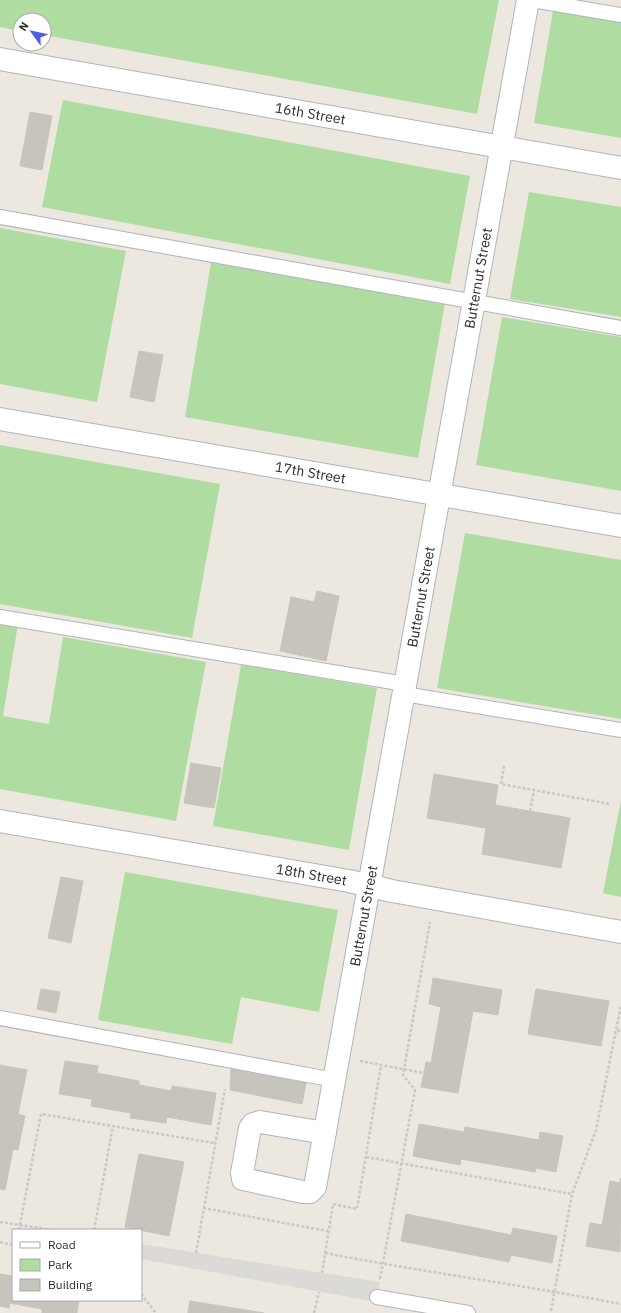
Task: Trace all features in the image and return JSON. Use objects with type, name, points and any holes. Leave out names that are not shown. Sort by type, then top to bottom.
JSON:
[{"type":"street","name":"Butternut Street","points":[[325,1133],[260,1122],[253,1124],[250,1128],[242,1173],[244,1179],[310,1192],[315,1187],[335,1080],[370,886],[528,0]]},
{"type":"street","name":"16th Street","points":[[0,59],[621,168]]},
{"type":"street","name":"17th Street","points":[[0,419],[621,526]]},
{"type":"street","name":"18th Street","points":[[0,821],[349,881],[621,932]]},
{"type":"lane","points":[[532,0],[621,15]]},
{"type":"lane","points":[[0,217],[621,328]]},
{"type":"lane","points":[[0,617],[404,689],[621,730]]},
{"type":"lane","points":[[0,1018],[335,1080]]},
{"type":"lane","points":[[377,1297],[468,1313]]},
{"type":"path","points":[[504,766],[501,784],[610,804]]},
{"type":"path","points":[[530,811],[534,790]]},
{"type":"path","points":[[377,1297],[415,1090],[403,1075],[430,922]]},
{"type":"path","points":[[551,1311],[572,1194],[596,1130],[621,1004]]},
{"type":"path","points":[[617,1030],[621,1031]]},
{"type":"path","points":[[360,1060],[424,1073]]},
{"type":"path","points":[[322,1273],[333,1204],[357,1209],[381,1065]]},
{"type":"path","points":[[196,1253],[214,1144],[225,1089]]},
{"type":"path","points":[[19,1229],[41,1114],[214,1144]]},
{"type":"path","points":[[94,1229],[113,1126]]},
{"type":"path","points":[[366,1157],[402,1162],[572,1194]]},
{"type":"path","points":[[203,1208],[328,1231]]},
{"type":"path","points":[[0,1222],[46,1229]]},
{"type":"path","points":[[0,1242],[12,1245]]},
{"type":"path","points":[[325,1253],[383,1264],[554,1291],[621,1304]]},
{"type":"path","points":[[314,1313],[319,1292]]},
{"type":"path","points":[[142,1295],[156,1313]]},
{"type":"green space","points":[[0,0],[499,0],[477,114],[52,36],[52,12],[12,12],[12,29],[0,27]]},
{"type":"green space","points":[[553,11],[621,22],[621,138],[534,123]]},
{"type":"green space","points":[[63,100],[470,176],[450,284],[42,207]]},
{"type":"green space","points":[[529,192],[621,207],[621,317],[510,299]]},
{"type":"green space","points":[[0,228],[126,251],[97,402],[0,384]]},
{"type":"green space","points":[[211,263],[445,303],[418,458],[185,417]]},
{"type":"green space","points":[[502,317],[621,337],[621,491],[476,465]]},
{"type":"green space","points":[[0,445],[220,484],[192,638],[0,604]]},
{"type":"green space","points":[[465,533],[621,560],[621,719],[437,688]]},
{"type":"green space","points":[[0,621],[18,624],[3,716],[49,724],[63,637],[206,662],[176,821],[0,789]]},
{"type":"green space","points":[[241,665],[377,688],[349,850],[213,826]]},
{"type":"green space","points":[[621,800],[621,897],[603,893]]},
{"type":"green space","points":[[125,872],[338,910],[319,1012],[241,997],[232,1044],[98,1020]]},
{"type":"shaded area","points":[[142,1244],[380,1282],[376,1302],[142,1259]]},
{"type":"building","points":[[30,112],[52,116],[42,170],[20,166]]},
{"type":"building","points":[[139,351],[163,355],[154,402],[130,397]]},
{"type":"building","points":[[317,591],[339,596],[326,661],[280,651],[291,597],[314,602]]},
{"type":"building","points":[[191,763],[221,768],[214,808],[184,803]]},
{"type":"building","points":[[434,774],[498,785],[495,805],[570,818],[561,868],[482,854],[486,828],[427,818]]},
{"type":"building","points":[[61,877],[83,881],[71,943],[48,938]]},
{"type":"building","points":[[433,978],[502,990],[498,1015],[473,1011],[458,1093],[421,1087],[426,1062],[431,1063],[441,1007],[429,1004]]},
{"type":"building","points":[[41,989],[60,992],[56,1013],[37,1009]]},
{"type":"building","points":[[536,989],[609,1001],[601,1046],[528,1034]]},
{"type":"building","points":[[65,1061],[98,1066],[97,1073],[139,1081],[139,1085],[171,1091],[172,1086],[216,1093],[211,1125],[167,1117],[166,1123],[130,1118],[131,1113],[91,1106],[92,1099],[59,1094]]},
{"type":"building","points":[[0,1065],[27,1070],[18,1114],[25,1116],[18,1150],[13,1149],[5,1190],[0,1189]]},
{"type":"building","points":[[231,1069],[306,1083],[302,1104],[230,1090]]},
{"type":"building","points":[[419,1124],[464,1132],[465,1127],[539,1140],[540,1132],[563,1136],[556,1172],[536,1168],[535,1172],[461,1159],[460,1165],[413,1156]]},
{"type":"building","points":[[139,1154],[184,1162],[169,1236],[142,1230],[142,1229],[125,1227]]},
{"type":"building","points":[[621,1178],[620,1252],[586,1246],[590,1223],[602,1225],[610,1181],[620,1183]]},
{"type":"building","points":[[406,1214],[511,1235],[513,1228],[557,1236],[552,1263],[511,1255],[509,1262],[401,1241]]},
{"type":"building","points":[[0,1274],[12,1276],[12,1301],[79,1301],[77,1313],[42,1313],[42,1309],[10,1303],[9,1308],[0,1306]]},
{"type":"building","points":[[190,1301],[264,1313],[188,1313]]}]
